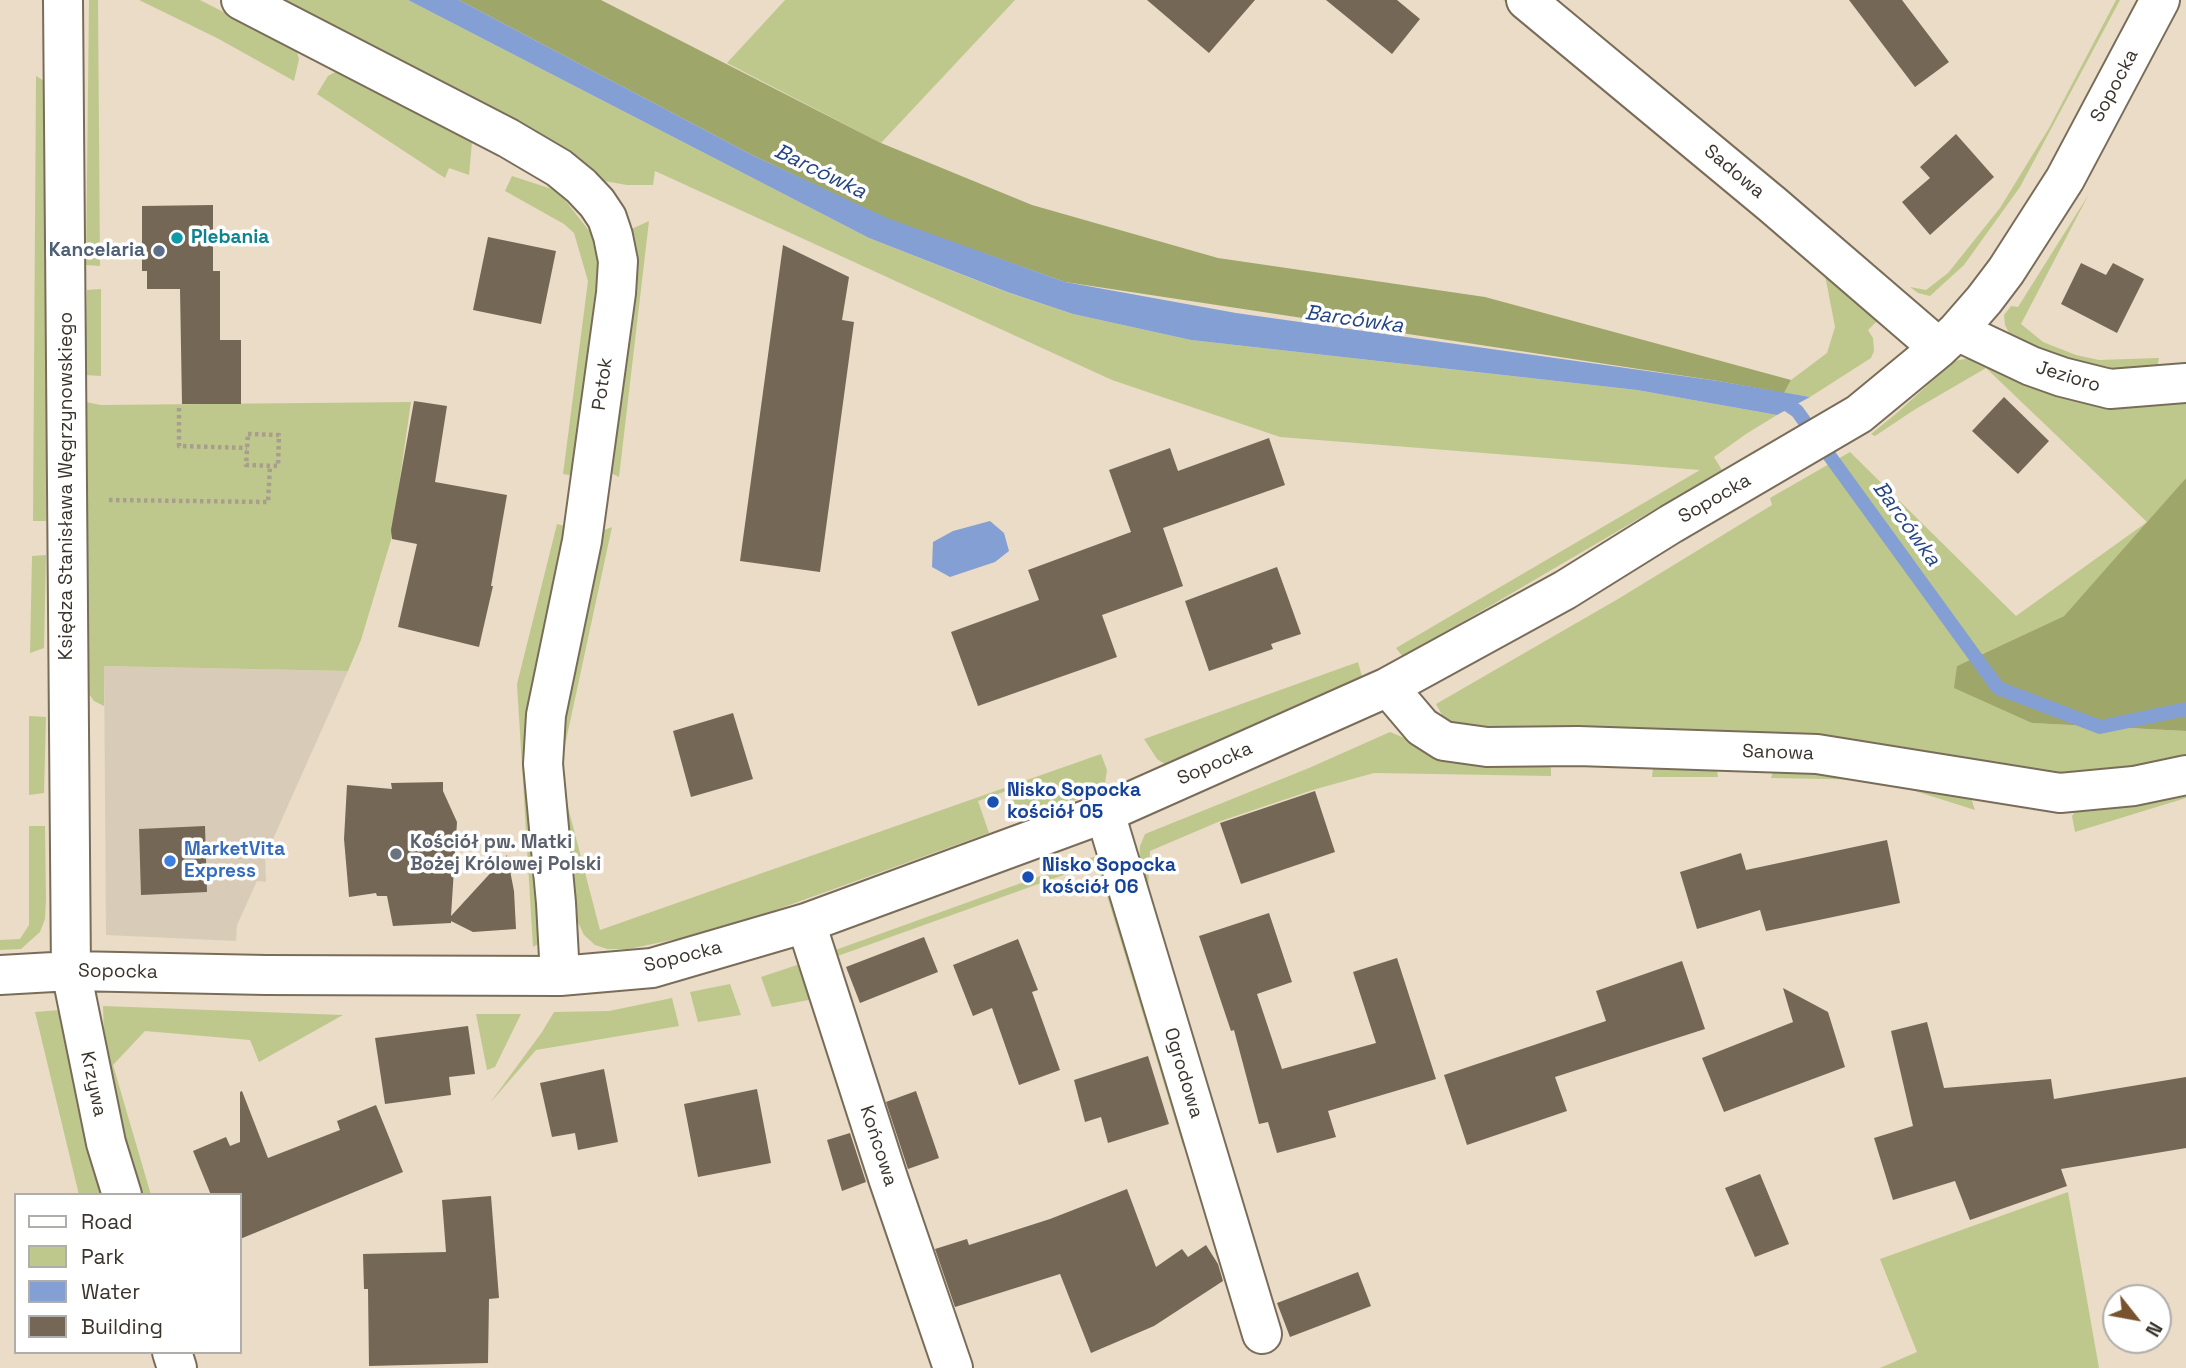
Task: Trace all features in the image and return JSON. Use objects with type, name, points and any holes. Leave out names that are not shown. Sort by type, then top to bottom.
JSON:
[{"type":"street","name":"Księdza Stanisława Węgrzynowskiego","points":[[63,0],[71,971]]},
{"type":"street","name":"Potok","points":[[241,0],[508,138],[559,168],[597,203],[607,218],[613,236],[618,261],[616,293],[590,486],[582,541],[546,715],[543,764],[560,976]]},
{"type":"street","name":"Sadowa","points":[[1526,0],[1752,187],[1948,339]]},
{"type":"street","name":"Sopocka","points":[[0,975],[71,971],[256,975],[560,976],[652,968],[806,923],[1105,813],[1388,687],[1565,590],[1671,524],[1859,414],[1948,339],[2006,271],[2065,179],[2160,0]]},
{"type":"street","name":"Jezioro","points":[[1948,339],[2062,377],[2110,389],[2186,383]]},
{"type":"street","name":"Sanowa","points":[[1388,687],[1422,727],[1444,741],[1487,747],[1577,746],[1817,754],[2060,793],[2134,786],[2186,775]]},
{"type":"street","name":"Ogrodowa","points":[[1105,813],[1262,1334]]},
{"type":"street","name":"Końcowa","points":[[806,923],[884,1166],[953,1368]]},
{"type":"street","name":"Krzywa","points":[[71,971],[106,1143],[121,1193]]},
{"type":"path","points":[[179,408],[179,446],[247,449]]},
{"type":"path","points":[[247,434],[279,435],[278,466],[270,466],[246,465],[247,434]]},
{"type":"path","points":[[105,500],[268,502],[270,466]]},
{"type":"shaded area","points":[[104,666],[348,671],[265,857],[266,882],[257,881],[237,925],[236,941],[106,935]]},
{"type":"green space","points":[[89,0],[98,0],[100,266],[86,265]]},
{"type":"green space","points":[[139,0],[200,0],[296,49],[299,59],[294,81],[217,38]]},
{"type":"green space","points":[[280,0],[408,0],[869,238],[1006,292],[1073,314],[1191,340],[1637,390],[1777,415],[1714,457],[1722,470],[1403,657],[1396,648],[1700,470],[1280,437],[1112,380],[655,171],[653,185],[627,185],[604,181]]},
{"type":"green space","points":[[459,0],[601,0],[881,143],[1032,205],[1218,258],[1485,297],[1791,380],[1784,393],[1065,282],[887,219],[752,155]]},
{"type":"green space","points":[[785,0],[1015,0],[881,143],[727,63]]},
{"type":"green space","points":[[1503,0],[1507,0],[1666,129],[1880,318],[1868,330],[1873,338],[1874,351],[1871,358],[1810,397],[1784,393],[1791,380],[1827,353],[1835,327],[1825,275]]},
{"type":"green space","points":[[2116,0],[2120,0],[2020,187],[1964,265],[1930,296],[1918,293],[1910,287],[1926,290],[1948,273],[2000,208],[2049,128]]},
{"type":"green space","points":[[337,71],[472,142],[469,175],[449,168],[445,178],[317,94],[328,76]]},
{"type":"green space","points":[[36,76],[49,84],[46,521],[33,521]]},
{"type":"green space","points":[[512,176],[558,191],[590,232],[598,255],[577,476],[563,474],[588,281],[574,233],[564,224],[505,191]]},
{"type":"green space","points":[[2089,194],[2021,324],[2043,342],[2076,355],[2099,360],[2159,358],[2156,373],[2075,370],[2010,335],[2005,325],[2004,315],[2011,306],[2018,307]]},
{"type":"green space","points":[[649,221],[619,477],[609,472],[627,231]]},
{"type":"green space","points":[[101,289],[101,376],[85,375],[87,290]]},
{"type":"green space","points":[[1976,357],[2186,391],[2186,478],[2064,616],[1957,666],[2032,723],[2186,731],[2186,761],[2116,779],[1475,730],[1446,722],[1436,704],[1618,599],[1772,505],[1770,498],[1850,452],[2016,616],[2147,522],[1986,368],[1875,436],[1871,434],[1954,361]]},
{"type":"green space","points":[[86,402],[101,405],[411,402],[391,540],[361,640],[348,671],[104,666],[104,706],[94,701],[84,687]]},
{"type":"green space","points":[[2186,478],[2186,731],[2032,723],[1954,688],[1957,666],[2064,616]]},
{"type":"green space","points":[[557,524],[569,527],[540,647],[527,724],[540,943],[533,947],[517,684]]},
{"type":"green space","points":[[612,527],[559,773],[600,930],[1101,754],[1107,770],[1104,790],[1021,819],[1009,790],[978,801],[989,833],[759,916],[681,938],[629,949],[607,949],[595,945],[584,935],[573,912],[559,809],[557,754],[572,648],[599,532]]},
{"type":"green space","points":[[46,555],[44,648],[30,653],[32,556]]},
{"type":"green space","points":[[1358,662],[1363,680],[1168,766],[1157,759],[1144,739]]},
{"type":"green space","points":[[29,716],[46,717],[44,793],[29,795]]},
{"type":"green space","points":[[1390,732],[1414,742],[1546,761],[1551,768],[1551,776],[1374,773],[1316,789],[1218,822],[1150,851],[1148,890],[1139,870],[1140,846],[1145,834],[1309,768]]},
{"type":"green space","points":[[1659,761],[1717,769],[1718,777],[1652,777],[1653,768]]},
{"type":"green space","points":[[1773,771],[1886,776],[1971,798],[1975,810],[1880,780],[1771,778]]},
{"type":"green space","points":[[2186,788],[2186,798],[2075,832],[2072,816],[2078,808]]},
{"type":"green space","points":[[29,826],[45,826],[45,919],[40,932],[21,949],[0,950],[0,940],[20,939],[29,925]]},
{"type":"green space","points":[[1099,855],[1188,1144],[1183,1146],[1097,863],[832,958],[827,953]]},
{"type":"green space","points":[[797,965],[807,972],[819,998],[772,1007],[761,977]]},
{"type":"green space","points":[[730,984],[741,1015],[698,1022],[690,992]]},
{"type":"green space","points":[[672,998],[679,1026],[536,1050],[490,1103],[554,1012],[609,1011]]},
{"type":"green space","points":[[103,1006],[343,1015],[259,1062],[250,1040],[145,1031],[113,1065],[150,1193],[138,1193],[105,1063]]},
{"type":"green space","points":[[60,1010],[110,1193],[79,1193],[35,1012]]},
{"type":"green space","points":[[476,1014],[521,1014],[495,1067],[487,1070]]},
{"type":"green space","points":[[2068,1192],[2099,1368],[1880,1368],[1917,1352],[1880,1259]]},
{"type":"water","points":[[408,0],[459,0],[752,155],[887,218],[1065,282],[1236,313],[1718,381],[1810,397],[1777,415],[1637,390],[1191,340],[1073,314],[1007,292],[869,238]]},
{"type":"water","points":[[990,521],[1004,533],[1009,551],[995,562],[950,577],[932,567],[933,542],[953,531]]},
{"type":"building","points":[[1147,0],[1255,0],[1209,53]]},
{"type":"building","points":[[1326,0],[1397,0],[1420,19],[1392,54]]},
{"type":"building","points":[[1849,0],[1902,0],[1949,62],[1915,87]]},
{"type":"building","points":[[1956,134],[1994,177],[1930,235],[1902,202],[1930,178],[1920,167]]},
{"type":"building","points":[[213,205],[213,271],[220,271],[220,340],[241,340],[241,404],[182,404],[180,289],[147,289],[147,271],[142,271],[142,206]]},
{"type":"building","points":[[488,237],[556,251],[541,324],[473,310]]},
{"type":"building","points":[[783,245],[849,277],[842,320],[854,322],[820,572],[740,561]]},
{"type":"building","points":[[2081,263],[2106,275],[2113,263],[2144,279],[2117,333],[2061,304]]},
{"type":"building","points":[[2004,397],[2049,441],[2018,474],[1972,431]]},
{"type":"building","points":[[414,401],[447,406],[435,482],[507,495],[493,586],[479,647],[398,627],[417,544],[392,539],[391,530]]},
{"type":"building","points":[[1269,438],[1285,485],[1163,528],[1183,586],[1102,615],[1117,657],[978,706],[951,632],[1039,600],[1028,570],[1131,532],[1109,470],[1170,448],[1178,471]]},
{"type":"building","points":[[1277,567],[1301,634],[1271,644],[1273,649],[1209,671],[1185,601]]},
{"type":"building","points":[[733,713],[753,779],[691,797],[673,731]]},
{"type":"building","name":"Kościół pw. Matki Bożej Królowej Polski","points":[[443,782],[443,791],[457,822],[451,916],[507,855],[514,891],[516,929],[473,932],[451,921],[393,926],[387,896],[377,896],[376,893],[349,897],[344,839],[347,785],[392,789],[391,783]]},
{"type":"building","points":[[1315,791],[1335,852],[1241,884],[1220,823]]},
{"type":"building","points":[[205,826],[207,892],[141,895],[139,829]]},
{"type":"building","points":[[1887,840],[1900,903],[1766,931],[1760,910],[1697,929],[1680,872],[1741,853],[1746,870]]},
{"type":"building","points":[[1269,913],[1292,982],[1257,994],[1282,1069],[1376,1043],[1353,972],[1397,958],[1436,1079],[1328,1111],[1336,1137],[1277,1153],[1268,1122],[1259,1124],[1234,1030],[1231,1031],[1199,936]]},
{"type":"building","points":[[924,937],[938,972],[860,1003],[846,967]]},
{"type":"building","points":[[1018,939],[1038,990],[1032,992],[1060,1070],[1019,1085],[992,1008],[973,1016],[953,965]]},
{"type":"building","points":[[1682,961],[1705,1029],[1555,1077],[1567,1111],[1467,1145],[1444,1075],[1606,1021],[1596,991]]},
{"type":"building","points":[[1783,988],[1828,1012],[1845,1067],[1724,1112],[1702,1058],[1793,1022]]},
{"type":"building","points":[[1927,1022],[1944,1088],[2051,1079],[2054,1099],[2186,1077],[2186,1148],[2061,1169],[2067,1186],[1970,1220],[1955,1181],[1893,1200],[1874,1138],[1913,1126],[1891,1031]]},
{"type":"building","points":[[468,1026],[475,1074],[449,1077],[451,1095],[385,1104],[375,1038]]},
{"type":"building","points":[[1148,1056],[1169,1124],[1108,1143],[1101,1117],[1085,1122],[1074,1080]]},
{"type":"building","points":[[604,1069],[618,1142],[578,1150],[575,1133],[552,1137],[540,1083]]},
{"type":"building","points":[[757,1089],[771,1163],[698,1177],[684,1104]]},
{"type":"building","points":[[242,1091],[268,1158],[340,1130],[337,1121],[376,1105],[403,1172],[242,1238],[242,1193],[210,1193],[193,1151],[226,1137],[230,1146],[240,1142]]},
{"type":"building","points":[[916,1091],[939,1158],[908,1169],[886,1102]]},
{"type":"building","points":[[850,1133],[866,1182],[842,1191],[827,1140]]},
{"type":"building","points":[[1760,1174],[1789,1244],[1755,1257],[1725,1188]]},
{"type":"building","points":[[1127,1189],[1156,1267],[1182,1249],[1188,1257],[1206,1245],[1218,1264],[1223,1281],[1154,1326],[1091,1353],[1060,1274],[955,1307],[935,1249],[967,1239],[969,1245],[1050,1219]]},
{"type":"building","points":[[491,1196],[499,1298],[489,1299],[488,1363],[369,1366],[368,1289],[364,1289],[363,1254],[446,1252],[442,1200]]},
{"type":"building","points":[[1358,1272],[1371,1306],[1290,1337],[1277,1303]]},
{"type":"waterway","name":"Barcówka","points":[[1776,402],[1785,403],[1797,411],[1998,688],[2100,727],[2186,709]]},
{"type":"place","name":"Plebania","points":[[177,238]]},
{"type":"place","name":"Kancelaria","points":[[159,251]]},
{"type":"place","name":"Nisko Sopocka kościół 05","points":[[993,802]]},
{"type":"place","name":"Kościół pw. Matki Bożej Królowej Polski","points":[[396,854]]},
{"type":"place","name":"MarketVita Express","points":[[170,861]]},
{"type":"place","name":"Nisko Sopocka kościół 06","points":[[1028,877]]}]
